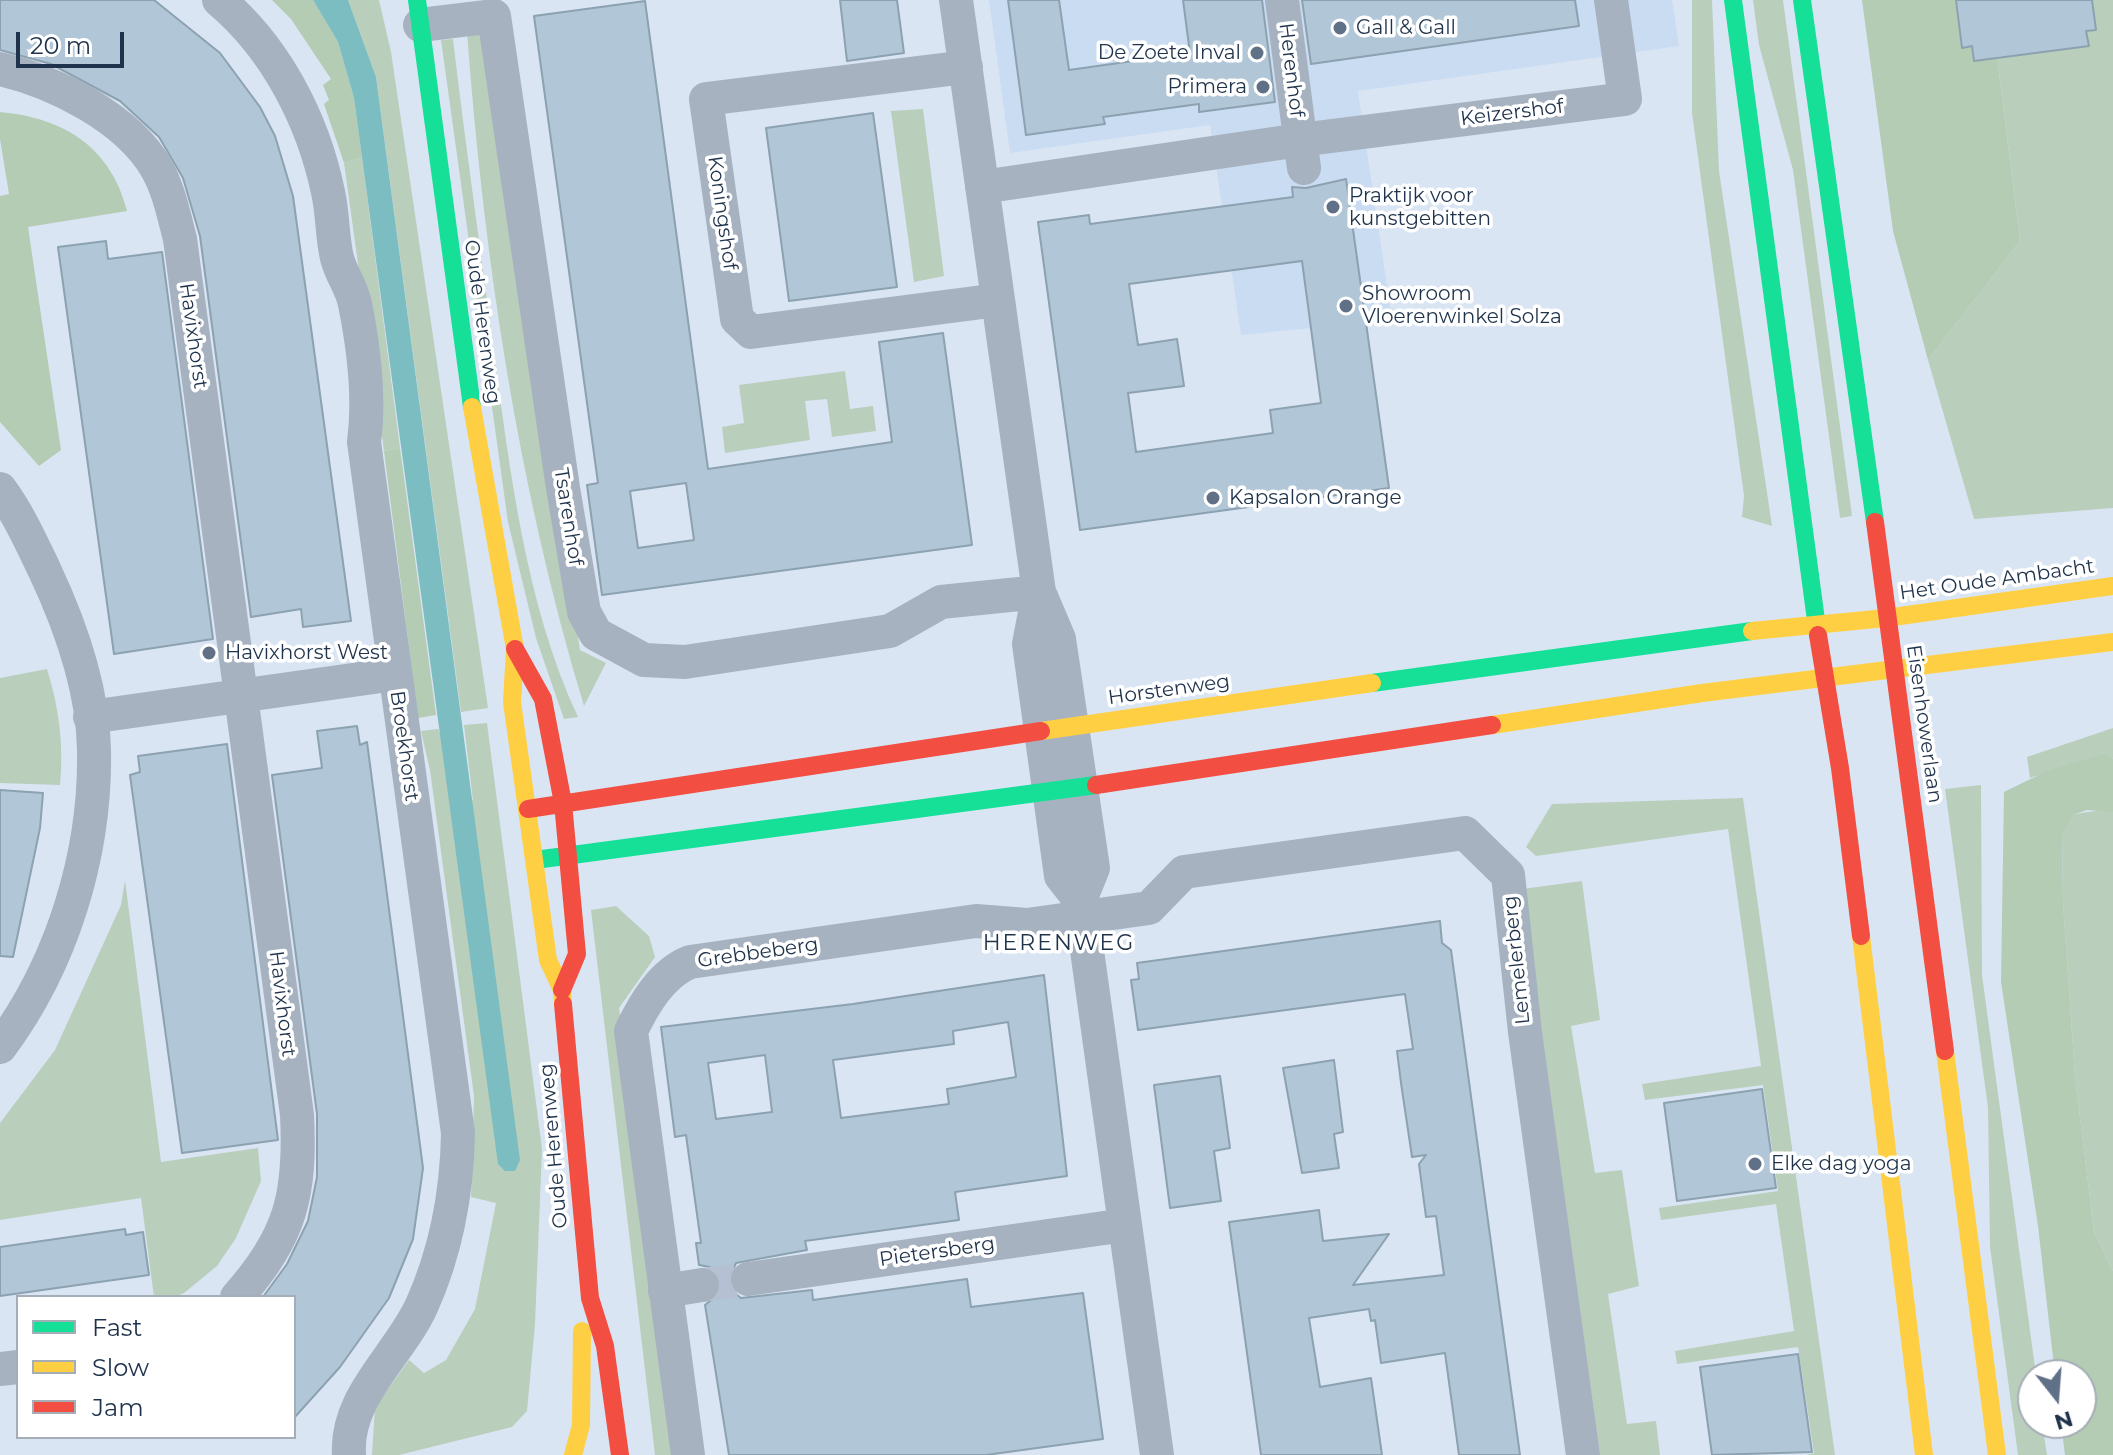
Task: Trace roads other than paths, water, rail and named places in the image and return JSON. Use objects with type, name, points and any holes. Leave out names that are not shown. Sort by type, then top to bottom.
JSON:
[{"type":"street","name":"Broekhorst","points":[[219,0],[263,46],[293,93],[315,141],[329,193],[337,260],[355,301],[369,407],[364,442],[458,1133],[457,1185],[447,1235],[422,1306],[354,1411],[348,1436],[349,1455]]},
{"type":"street","points":[[956,0],[1039,592],[1059,639],[1056,728],[1065,788],[1061,876],[1081,909],[1157,1455]]},
{"type":"street","name":"Herenhof","points":[[1282,0],[1302,154]]},
{"type":"street","name":"Keizershof","points":[[982,187],[1302,154],[1625,99],[1611,0]]},
{"type":"street","points":[[1733,0],[1824,678],[1840,768],[1924,1455]]},
{"type":"street","name":"Eisenhowerlaan","points":[[1802,0],[1997,1455]]},
{"type":"street","name":"Tsarenhof","points":[[418,12],[494,16],[563,488],[584,612],[596,634],[644,660],[685,662],[890,631],[941,602],[1039,592]]},
{"type":"street","name":"Oude Herenweg","points":[[418,12],[469,390],[515,649],[512,702],[548,960],[562,990],[590,1298],[605,1346],[620,1455]]},
{"type":"street","name":"Koningshof","points":[[966,67],[706,99],[737,319],[751,332],[998,300]]},
{"type":"street","name":"Havixhorst","points":[[0,69],[38,78],[102,115],[131,139],[156,168],[180,239],[297,1115],[299,1162],[289,1221],[238,1295]]},
{"type":"street","points":[[0,489],[30,540],[68,620],[90,717],[94,749],[91,801],[66,925],[21,1019],[0,1047]]},
{"type":"street","name":"Het Oude Ambacht","points":[[1818,622],[1886,618],[2113,586]]},
{"type":"street","name":"Horstenweg","points":[[528,809],[1056,728],[1818,622]]},
{"type":"street","points":[[535,860],[1065,788],[1824,678],[2113,642]]},
{"type":"street","name":"Oude Herenweg","points":[[515,649],[543,699],[563,803],[577,954],[562,990]]},
{"type":"street","points":[[90,717],[395,674]]},
{"type":"street","name":"Lemelerberg","points":[[1081,909],[1149,908],[1184,872],[1465,833],[1491,855],[1508,875],[1525,1032],[1583,1455]]},
{"type":"street","name":"Grebbeberg","points":[[688,1455],[631,1031],[644,1004],[677,967],[690,962],[976,921],[1027,925],[1081,909]]},
{"type":"street","name":"Pietersberg","points":[[748,1279],[1125,1225]]},
{"type":"street","points":[[665,1291],[702,1285]]},
{"type":"street","name":"Oude Herenweg","points":[[573,1455],[582,1425],[577,1350],[590,1298]]},
{"type":"tunnel","points":[[702,1285],[748,1279]]},
{"type":"place","name":"Gall & Gall","points":[[1340,28]]},
{"type":"place","name":"De Zoete Inval","points":[[1257,53]]},
{"type":"place","name":"Primera","points":[[1263,87]]},
{"type":"place","name":"Praktijk voor kunstgebitten","points":[[1333,207]]},
{"type":"place","name":"Showroom Vloerenwinkel Solza","points":[[1346,306]]},
{"type":"place","name":"Kapsalon Orange","points":[[1213,498]]},
{"type":"place","name":"Havixhorst West","points":[[209,653]]},
{"type":"place","name":"Elke dag yoga","points":[[1755,1164]]},
{"type":"district","name":"HERENWEG","points":[[1059,944]]}]
